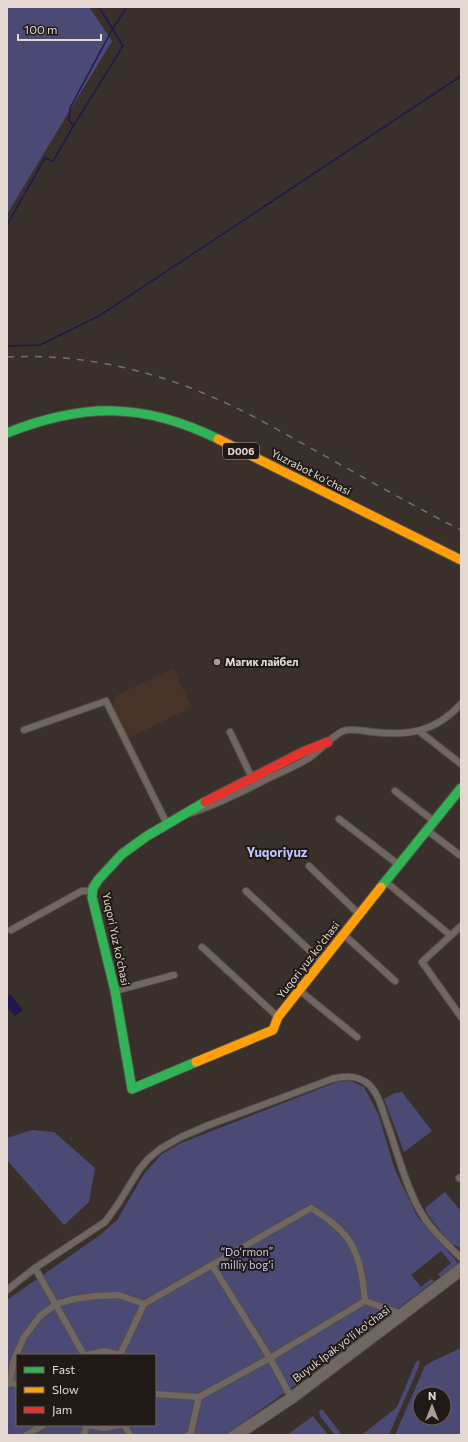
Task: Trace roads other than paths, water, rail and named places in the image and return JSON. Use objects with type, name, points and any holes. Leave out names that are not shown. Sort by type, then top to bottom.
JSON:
[{"type":"main road","name":"Yuzrabot ko'chasi","points":[[7,426],[44,412],[90,404],[140,406],[168,412],[213,429],[458,555]]},
{"type":"main road","name":"Yuzrabot ko'chasi","points":[[7,432],[47,418],[88,410],[127,411],[169,418],[204,432],[458,555]]},
{"type":"main road","name":"Yuqori Yuz ko'chasi","points":[[132,1089],[115,991],[92,897],[93,890],[98,880],[122,854],[167,824],[206,801],[254,782],[305,751],[328,742]]},
{"type":"main road","name":"Yuqori yuz ko'chasi","points":[[132,1089],[272,1031],[278,1017],[299,990],[461,788]]},
{"type":"street","points":[[24,730],[106,701],[167,824]]},
{"type":"street","name":"Yuqori Yuz ko'chasi","points":[[328,742],[344,731],[357,730],[402,734],[419,731],[440,723],[454,712],[461,704]]},
{"type":"street","points":[[419,731],[461,764]]},
{"type":"street","points":[[230,732],[254,782]]},
{"type":"street","points":[[395,791],[435,822]]},
{"type":"street","points":[[339,819],[399,865]]},
{"type":"street","points":[[428,831],[461,856]]},
{"type":"street","points":[[309,866],[359,914]]},
{"type":"street","points":[[386,882],[450,935]]},
{"type":"street","points":[[11,930],[82,891],[93,890]]},
{"type":"street","points":[[246,891],[322,962]]},
{"type":"street","points":[[461,926],[422,962],[461,1017]]},
{"type":"street","points":[[343,934],[395,981]]},
{"type":"street","points":[[202,947],[278,1017]]},
{"type":"street","points":[[115,991],[174,975]]},
{"type":"street","points":[[299,990],[357,1037]]},
{"type":"street","points":[[7,1290],[36,1268],[105,1222],[118,1204],[138,1170],[148,1158],[160,1148],[209,1125],[332,1079],[348,1076],[362,1080],[371,1087],[382,1110],[409,1186],[419,1209],[432,1228],[461,1258]]},
{"type":"street","points":[[120,1354],[144,1304],[311,1208],[324,1216],[340,1230],[352,1245],[358,1261],[365,1301]]},
{"type":"street","points":[[212,1265],[270,1358],[292,1398]]},
{"type":"street","name":"Buyuk Ipak yo'li ko'chasi","points":[[241,1435],[401,1315],[461,1266]]},
{"type":"street","points":[[36,1268],[84,1354]]},
{"type":"street","name":"Buyuk Ipak yo'li ko'chasi","points":[[401,1315],[461,1273]]},
{"type":"street","points":[[17,1354],[24,1337],[40,1316],[56,1304],[74,1299],[120,1295],[144,1304]]},
{"type":"street","points":[[365,1301],[401,1315]]},
{"type":"street","points":[[156,1394],[198,1397],[270,1358],[365,1301]]},
{"type":"street","points":[[90,1354],[105,1351],[116,1354]]},
{"type":"street","points":[[8,1384],[16,1357]]},
{"type":"street","points":[[188,1435],[191,1432],[198,1397]]},
{"type":"street","name":"Buyuk Ipak yo'li ko'chasi","points":[[232,1435],[292,1398]]},
{"type":"street","points":[[26,1435],[42,1426]]},
{"type":"street","points":[[93,1426],[104,1428],[114,1426]]},
{"type":"street","points":[[125,1426],[130,1435]]},
{"type":"waterway","points":[[7,225],[45,158],[53,161],[123,46],[99,7]]},
{"type":"waterway","points":[[73,125],[69,120],[70,108],[113,28],[127,7]]},
{"type":"waterway","points":[[7,346],[40,345],[99,316],[461,76]]},
{"type":"railway","points":[[7,357],[34,356],[89,361],[142,372],[194,389],[252,416],[461,530]]},
{"type":"place","name":"Магик лайбел","points":[[217,662]]},
{"type":"district","name":"Yuqoriyuz","points":[[277,852]]},
{"type":"park label","name":"“Do‘rmon” milliy bog‘i","points":[[247,1258]]}]
